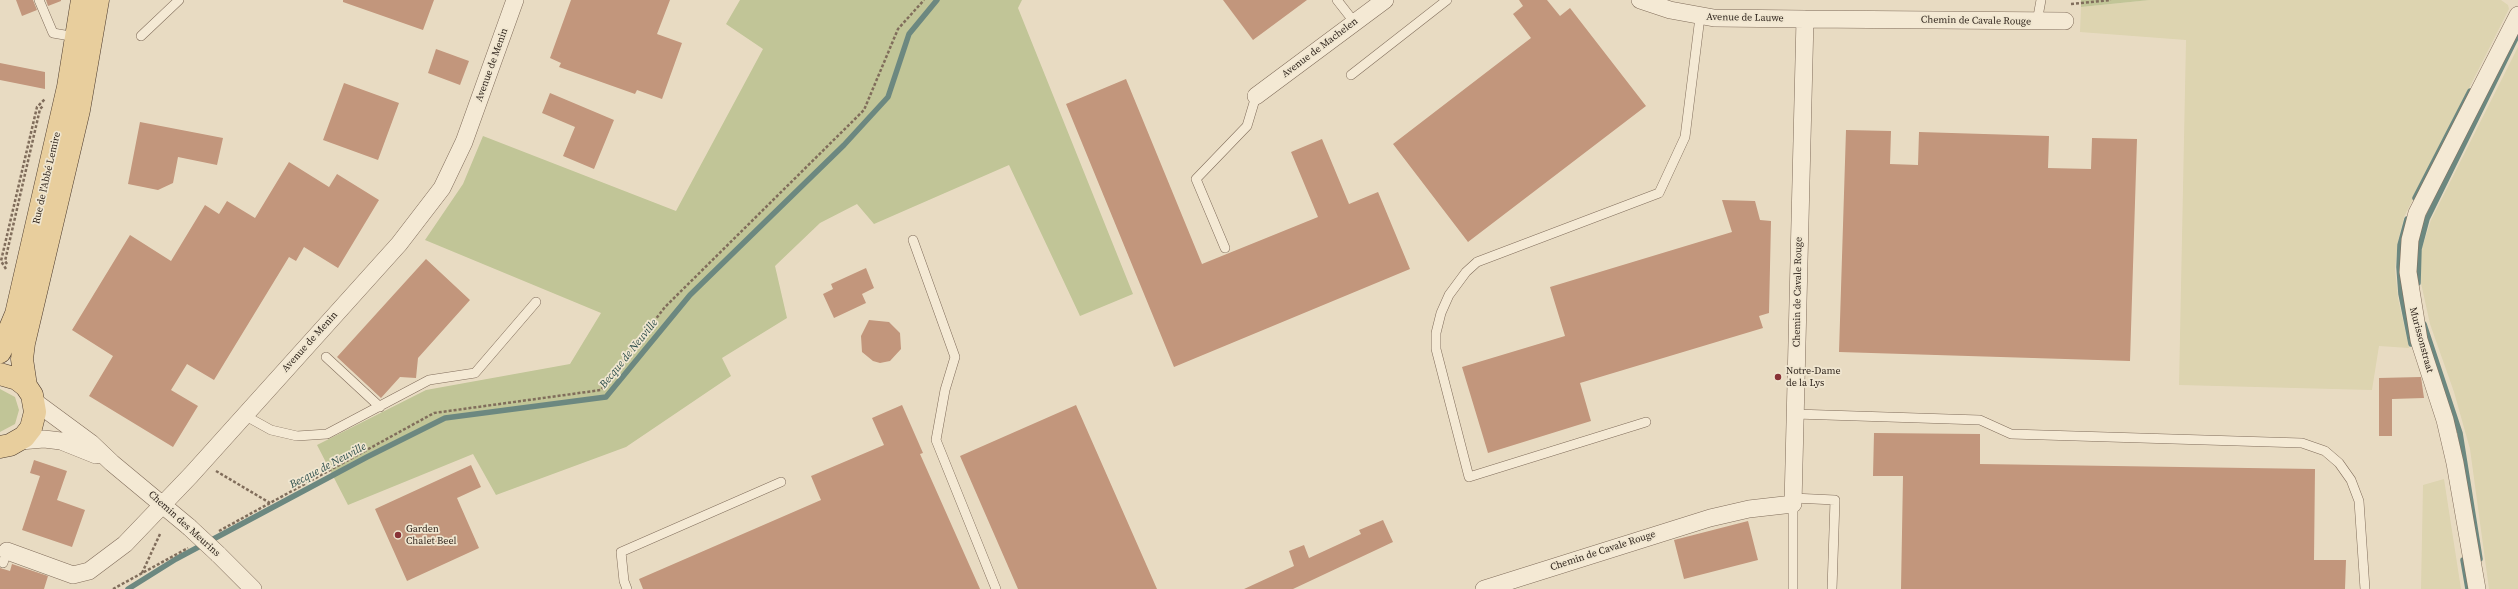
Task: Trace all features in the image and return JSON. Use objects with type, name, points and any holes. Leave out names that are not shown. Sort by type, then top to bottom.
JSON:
[{"type":"main road","name":"Rue de l'Abbé Lemire","points":[[6,447],[33,423],[35,412],[22,359],[24,343],[79,110],[85,39],[82,0]]},
{"type":"main road","name":"Rue de l'Abbé Lemire","points":[[0,352],[16,314],[85,39],[98,0]]},
{"type":"main road","points":[[0,374],[18,379],[30,393]]},
{"type":"street","name":"Avenue de Menin","points":[[4,554],[73,575],[88,571],[125,544],[202,463],[399,244],[442,188],[464,142],[515,0]]},
{"type":"street","name":"Avenue de Machelen","points":[[1256,96],[1385,0]]},
{"type":"street","name":"Avenue de Lauwe","points":[[1640,0],[1670,10],[1700,17],[1805,19]]},
{"type":"street","name":"Murissonstraat","points":[[2476,589],[2455,463],[2445,420],[2417,332],[2408,272],[2410,240],[2417,213],[2518,15]]},
{"type":"street","name":"Chemin de Cavale Rouge","points":[[1484,589],[1710,518],[1793,501],[1805,19],[2037,22],[2065,21]]},
{"type":"street","name":"Chemin des Meurins","points":[[30,393],[92,443],[112,464],[189,527],[253,589]]},
{"type":"street","name":"Chemin des Meurins","points":[[6,447],[44,439],[61,441],[112,464]]},
{"type":"lane","points":[[40,0],[53,33],[85,39]]},
{"type":"lane","points":[[141,36],[179,0]]},
{"type":"lane","points":[[1337,0],[1354,23]]},
{"type":"lane","points":[[1351,75],[1447,0]]},
{"type":"lane","points":[[2037,22],[2041,0]]},
{"type":"lane","points":[[1646,422],[1469,477],[1436,349],[1436,333],[1441,313],[1449,294],[1466,272],[1477,262],[1659,193],[1685,137],[1700,17]]},
{"type":"lane","points":[[1225,248],[1196,179],[1247,126],[1256,96]]},
{"type":"lane","points":[[914,240],[955,357],[945,390],[936,440],[996,589]]},
{"type":"lane","points":[[244,415],[271,430],[297,436],[327,434],[429,380],[475,373],[536,302]]},
{"type":"lane","points":[[326,357],[380,407]]},
{"type":"lane","points":[[1795,414],[1980,420],[2011,434],[2302,443],[2325,452],[2339,463],[2351,480],[2359,501],[2365,589]]},
{"type":"lane","points":[[627,589],[624,581],[621,552],[781,482]]},
{"type":"lane","points":[[1793,589],[1793,501],[1835,500],[1832,589]]},
{"type":"path","points":[[216,533],[434,413],[601,390],[665,307],[864,110],[898,29],[924,0]]},
{"type":"path","points":[[2065,21],[2067,4],[2111,0]]},
{"type":"path","points":[[202,463],[270,503]]},
{"type":"path","points":[[113,589],[189,548]]},
{"type":"shaded area","points":[[2150,0],[2501,0],[2508,5],[2509,9],[2404,217],[2398,241],[2395,269],[2398,298],[2409,348],[2379,346],[2372,390],[2179,385],[2186,40],[2080,32],[2081,7]]},
{"type":"shaded area","points":[[2518,47],[2518,589],[2489,589],[2470,449],[2454,392],[2430,324],[2421,283],[2421,251],[2431,220]]},
{"type":"shaded area","points":[[2444,479],[2461,589],[2421,589],[2423,485]]},
{"type":"green space","points":[[740,0],[1022,0],[1018,8],[1133,294],[1080,316],[1009,165],[874,224],[857,204],[820,223],[775,266],[787,318],[722,358],[731,376],[626,447],[496,495],[473,454],[348,505],[317,445],[426,390],[570,364],[601,313],[425,240],[463,184],[483,136],[676,211],[763,49],[726,24]]},
{"type":"green space","points":[[2081,0],[2150,0],[2081,7]]},
{"type":"green space","points":[[0,389],[15,397],[19,410],[15,424],[0,432]]},
{"type":"building","points":[[16,0],[33,0],[37,10],[22,16]]},
{"type":"building","points":[[46,0],[61,0],[61,1],[48,6]]},
{"type":"building","points":[[343,0],[434,0],[423,30],[343,2]]},
{"type":"building","points":[[571,0],[670,0],[657,34],[682,43],[662,99],[637,90],[635,94],[559,67],[561,63],[550,58]]},
{"type":"building","points":[[1223,0],[1307,0],[1253,40]]},
{"type":"building","points":[[1519,0],[1547,0],[1560,16],[1570,8],[1646,106],[1468,242],[1393,144],[1531,38],[1513,14],[1523,6]]},
{"type":"building","points":[[436,49],[469,61],[460,85],[428,73]]},
{"type":"building","points":[[0,63],[45,72],[45,89],[0,80]]},
{"type":"building","points":[[1126,79],[1202,264],[1318,217],[1291,152],[1322,139],[1349,204],[1378,192],[1410,269],[1174,367],[1066,104]]},
{"type":"building","points":[[344,83],[399,103],[378,160],[323,140]]},
{"type":"building","points":[[550,93],[614,120],[594,169],[563,156],[575,127],[542,113]]},
{"type":"building","points":[[140,122],[223,138],[217,165],[178,157],[173,183],[158,190],[128,184]]},
{"type":"building","points":[[1846,130],[1891,131],[1890,164],[1918,165],[1919,132],[2049,136],[2048,168],[2091,169],[2092,138],[2137,139],[2130,361],[1839,352]]},
{"type":"building","points":[[289,162],[329,187],[337,174],[379,200],[338,268],[304,247],[296,261],[289,257],[214,380],[187,364],[171,390],[198,406],[173,447],[89,396],[113,356],[72,330],[130,235],[171,261],[205,205],[219,214],[227,201],[255,218]]},
{"type":"building","points":[[1722,200],[1755,201],[1760,220],[1771,221],[1769,313],[1759,316],[1763,328],[1580,383],[1591,421],[1488,453],[1462,367],[1565,336],[1550,287],[1732,232]]},
{"type":"building","points":[[426,259],[470,300],[418,358],[416,378],[400,377],[381,398],[337,357]]},
{"type":"building","points":[[866,268],[874,288],[862,294],[866,303],[834,318],[823,294],[833,289],[831,284]]},
{"type":"building","points":[[869,320],[889,322],[900,333],[901,349],[890,361],[880,363],[873,361],[862,352],[861,336]]},
{"type":"building","points":[[2421,377],[2424,398],[2392,399],[2392,436],[2379,436],[2379,378]]},
{"type":"building","points":[[902,405],[923,453],[920,454],[980,589],[643,589],[639,579],[821,500],[811,476],[884,445],[872,418]]},
{"type":"building","points":[[1076,405],[1157,589],[1018,589],[960,456]]},
{"type":"building","points":[[1874,433],[1980,434],[1980,464],[2315,469],[2314,560],[2346,560],[2345,589],[1901,589],[1903,476],[1873,476]]},
{"type":"building","points":[[34,460],[67,471],[57,500],[85,510],[72,547],[22,530],[40,476],[30,473]]},
{"type":"building","points":[[471,465],[481,487],[457,498],[479,548],[407,581],[375,509]]},
{"type":"building","points":[[1383,520],[1393,542],[1293,589],[1244,589],[1294,566],[1289,551],[1304,545],[1309,558],[1361,534],[1359,530]]},
{"type":"building","points":[[1748,521],[1758,560],[1684,579],[1674,540]]},
{"type":"building","points":[[12,564],[48,576],[44,589],[0,589],[0,568],[10,571]]},
{"type":"waterway","name":"Becque de Neuville","points":[[128,589],[176,559],[367,457],[445,418],[606,397],[690,295],[844,145],[888,97],[909,34],[937,0]]},
{"type":"waterway","points":[[2418,283],[2419,249],[2427,219],[2518,34]]},
{"type":"waterway","points":[[2415,198],[2470,91]]},
{"type":"waterway","points":[[2407,219],[2400,245],[2399,267],[2401,294],[2411,344]]},
{"type":"waterway","points":[[2424,324],[2460,433],[2480,559]]},
{"type":"waterway","points":[[2463,560],[2468,589]]},
{"type":"place","name":"Notre-Dame de la Lys","points":[[1778,377]]},
{"type":"place","name":"Garden Chalet Beel","points":[[398,535]]}]
